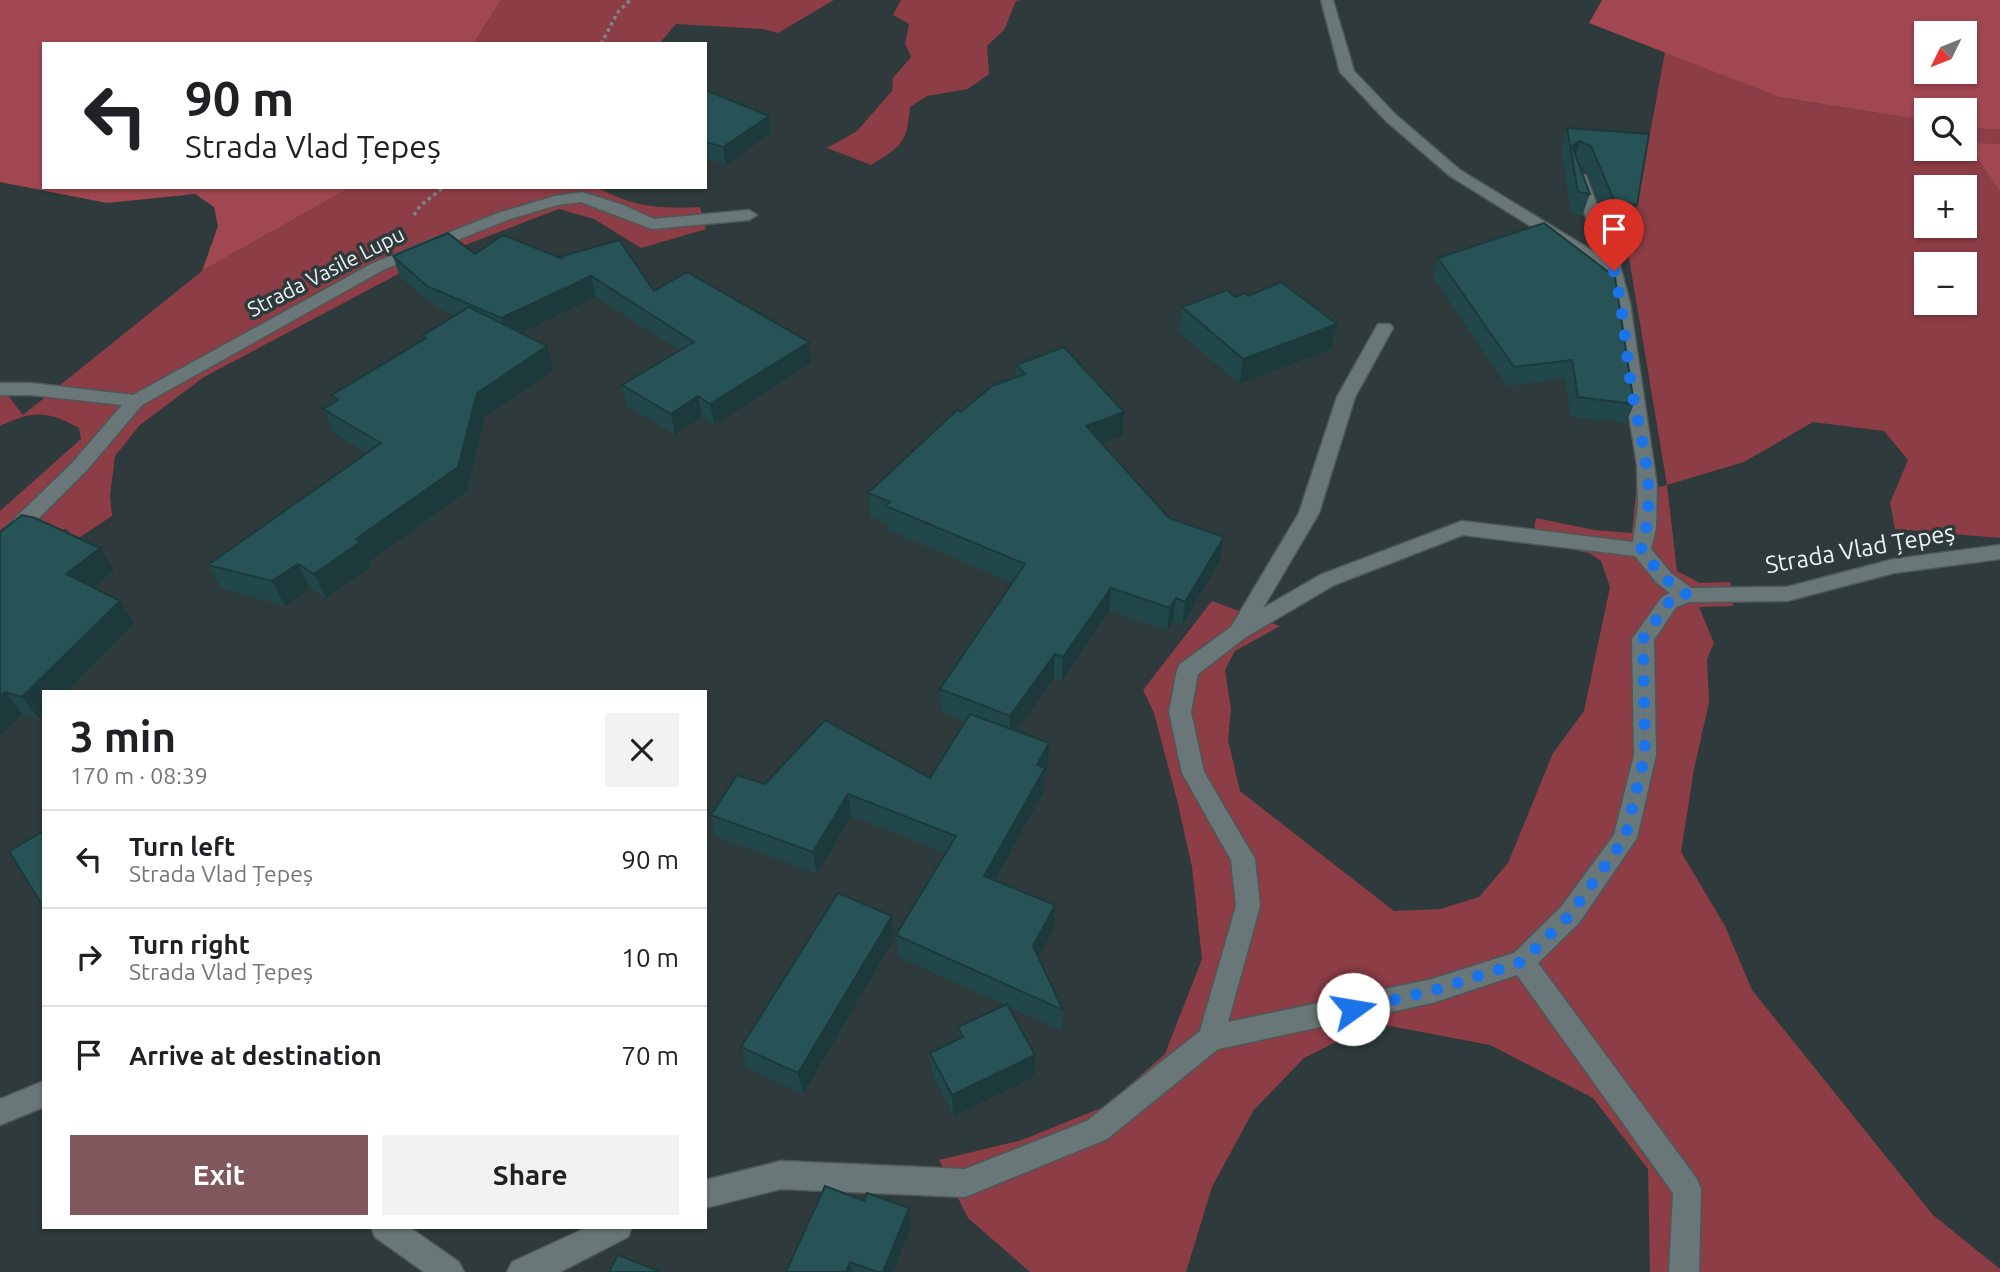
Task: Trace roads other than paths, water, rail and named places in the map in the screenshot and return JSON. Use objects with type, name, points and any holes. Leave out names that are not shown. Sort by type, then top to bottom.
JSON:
[{"type":"street","points":[[1327,0],[1347,72],[1391,118],[1455,173],[1614,271]]},
{"type":"street","points":[[1575,169],[1614,271],[1620,294],[1630,381],[1646,453],[1649,523],[1641,550]]},
{"type":"street","name":"Strada Vasile Lupu","points":[[0,545],[80,466],[136,401],[379,266],[504,216],[555,201],[582,197],[617,208],[652,224],[749,215]]},
{"type":"street","points":[[1239,632],[1309,513],[1346,397],[1384,328]]},
{"type":"street","points":[[0,389],[31,388],[136,401]]},
{"type":"street","points":[[707,1194],[781,1175],[965,1183],[1097,1130],[1211,1038],[1432,991],[1522,962],[1570,915],[1625,838],[1645,755],[1643,639],[1678,598],[1641,550],[1462,528],[1327,580],[1239,632],[1188,670],[1180,712],[1193,773],[1243,859],[1248,906],[1211,1038]]},
{"type":"street","name":"Strada Vlad Țepeș","points":[[1678,598],[1787,594],[1894,566],[2000,552]]},
{"type":"street","points":[[1522,962],[1687,1189],[1684,1272]]},
{"type":"street","points":[[0,1112],[42,1095]]},
{"type":"street","points":[[388,1229],[449,1272]]},
{"type":"street","points":[[523,1272],[550,1262],[614,1229]]}]
